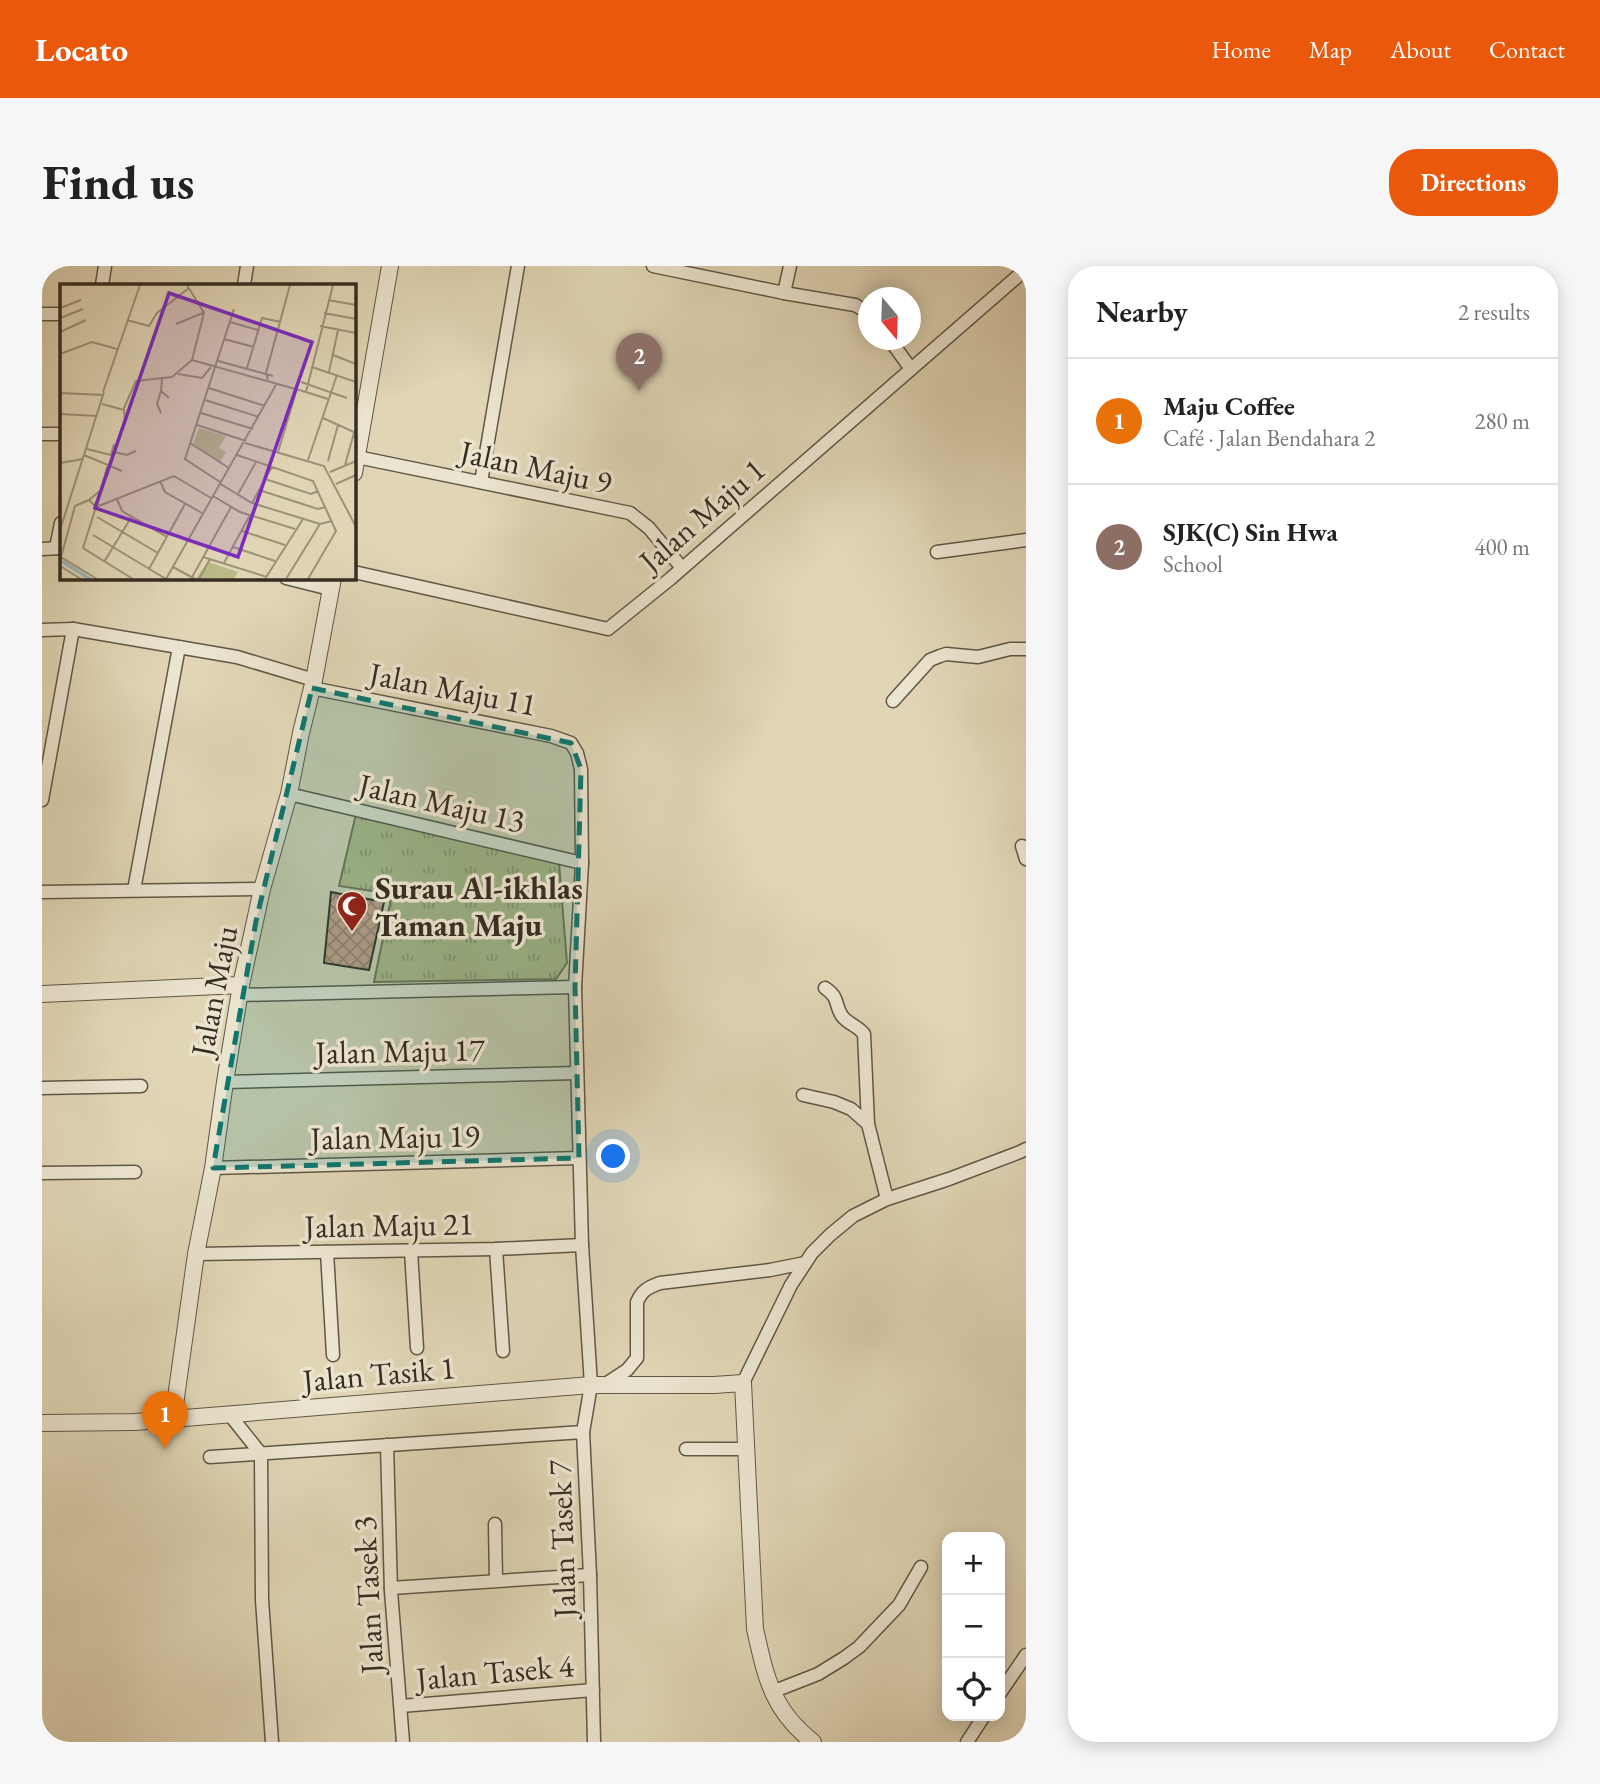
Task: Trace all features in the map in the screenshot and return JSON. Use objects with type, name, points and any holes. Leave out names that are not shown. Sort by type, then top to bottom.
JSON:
[{"type":"street","points":[[102,284],[105,266]]},
{"type":"street","points":[[244,284],[247,266]]},
{"type":"street","points":[[355,465],[390,266]]},
{"type":"street","points":[[481,482],[519,266]]},
{"type":"street","points":[[653,266],[858,307]]},
{"type":"street","points":[[784,293],[790,266]]},
{"type":"street","name":"Jalan Maju 1","points":[[355,572],[608,629],[1026,270]]},
{"type":"street","points":[[42,314],[60,314]]},
{"type":"street","points":[[897,350],[911,369]]},
{"type":"street","points":[[42,434],[60,433]]},
{"type":"street","name":"Jalan Maju 9","points":[[355,465],[481,482],[630,513],[649,528],[682,568]]},
{"type":"street","points":[[937,552],[1026,540]]},
{"type":"street","points":[[42,549],[59,548]]},
{"type":"street","points":[[295,579],[331,583]]},
{"type":"street","name":"Jalan Maju","points":[[173,1419],[196,1254],[213,1168],[240,990],[262,889],[289,794],[331,583]]},
{"type":"street","points":[[42,800],[49,720],[73,629]]},
{"type":"street","name":"Jalan Maju 11","points":[[42,630],[73,629],[237,657],[313,684],[551,736],[571,743],[577,753]]},
{"type":"street","points":[[134,890],[179,647]]},
{"type":"street","points":[[892,701],[930,660],[940,656],[946,654],[978,657],[1010,649],[1026,649]]},
{"type":"street","name":"Jalan Tasek 7","points":[[577,753],[581,769],[582,863],[575,987],[579,1158],[583,1245],[597,1385],[583,1432],[594,1742]]},
{"type":"street","name":"Jalan Maju 13","points":[[289,794],[582,863]]},
{"type":"street","points":[[42,892],[262,889]]},
{"type":"street","points":[[42,994],[575,987]]},
{"type":"street","points":[[825,988],[833,993],[843,1017],[864,1034],[868,1124],[887,1199]]},
{"type":"street","name":"Jalan Maju 17","points":[[225,1082],[577,1073]]},
{"type":"street","points":[[42,1088],[141,1086]]},
{"type":"street","points":[[803,1095],[834,1102],[851,1110],[868,1124]]},
{"type":"street","points":[[813,1742],[789,1721],[772,1692],[755,1629],[743,1383],[791,1285],[805,1263],[830,1235],[853,1216],[887,1199],[949,1180],[1026,1149]]},
{"type":"street","name":"Jalan Maju 19","points":[[213,1168],[579,1158]]},
{"type":"street","points":[[42,1173],[135,1172]]},
{"type":"street","name":"Jalan Maju 21","points":[[196,1254],[583,1245]]},
{"type":"street","points":[[496,1249],[503,1351]]},
{"type":"street","points":[[411,1251],[417,1348]]},
{"type":"street","points":[[327,1252],[333,1355]]},
{"type":"street","points":[[597,1385],[627,1370],[637,1359],[637,1302],[646,1288],[660,1283],[770,1270],[805,1263]]},
{"type":"street","name":"Jalan Tasik 1","points":[[42,1423],[135,1422],[597,1385],[743,1383]]},
{"type":"street","points":[[230,1415],[261,1454],[262,1600],[272,1742]]},
{"type":"street","points":[[210,1457],[583,1432]]},
{"type":"street","name":"Jalan Tasek 3","points":[[387,1445],[391,1588],[403,1742]]},
{"type":"street","points":[[686,1448],[747,1449]]},
{"type":"street","points":[[495,1524],[496,1580]]},
{"type":"street","points":[[772,1692],[818,1674],[859,1647],[899,1605],[921,1567]]},
{"type":"street","points":[[391,1588],[590,1574]]},
{"type":"street","points":[[1005,1686],[1026,1655]]},
{"type":"street","name":"Jalan Tasek 4","points":[[401,1706],[593,1690]]},
{"type":"street","points":[[967,1742],[981,1721]]},
{"type":"highlighted area","points":[[312,688],[571,743],[581,769],[575,987],[579,1158],[213,1168],[256,921]]},
{"type":"green space","points":[[356,814],[559,863],[567,963],[556,979],[374,982],[392,894],[339,886]]},
{"type":"building","name":"Surau Al-ikhlas Taman Maju","points":[[331,892],[384,902],[369,970],[324,963]]},
{"type":"place","name":"SJK(C) Sin Hwa","points":[[639,391]]},
{"type":"place","name":"Surau Al-ikhlas Taman Maju","points":[[352,933]]},
{"type":"place","name":"Maju Coffee","points":[[165,1449]]}]
